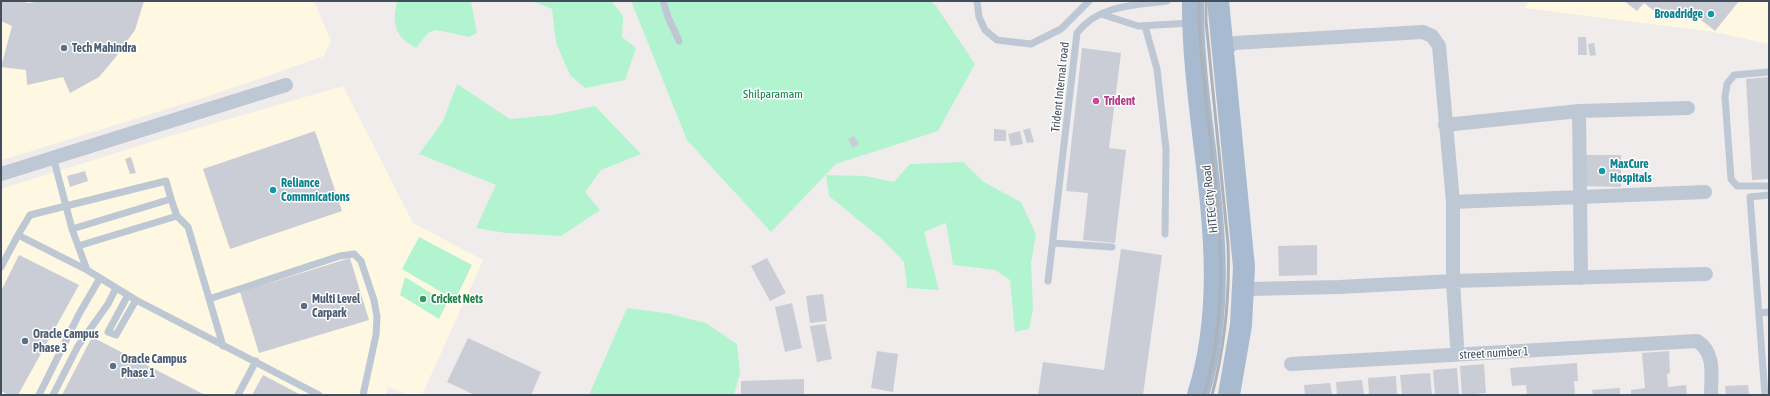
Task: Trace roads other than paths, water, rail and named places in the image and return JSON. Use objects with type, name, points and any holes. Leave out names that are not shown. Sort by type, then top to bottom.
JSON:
[{"type":"main road","name":"HITEC City Road","points":[[1193,1],[1214,229],[1215,278],[1212,324],[1207,358],[1198,395]]},
{"type":"main road","points":[[1218,1],[1244,267],[1241,324],[1229,395]]},
{"type":"street","points":[[1222,50],[1235,43],[1423,32],[1432,36],[1439,46],[1453,202],[1452,281],[1457,345]]},
{"type":"street","points":[[1,174],[52,156],[286,86]]},
{"type":"street","points":[[1445,126],[1579,112],[1688,108]]},
{"type":"street","points":[[1579,112],[1581,278]]},
{"type":"street","points":[[1453,202],[1705,192]]},
{"type":"street","points":[[1242,292],[1251,289],[1339,287],[1452,281],[1706,274]]},
{"type":"street","name":"street number 1","points":[[1291,364],[1697,341],[1707,347],[1710,356],[1711,395]]},
{"type":"lane","points":[[663,1],[668,17],[679,41]]},
{"type":"lane","points":[[977,1],[979,16],[985,30],[997,40],[1031,44],[1061,29],[1089,1]]},
{"type":"lane","name":"Trident Internal road","points":[[1048,281],[1077,33],[1092,18],[1127,4],[1167,1]]},
{"type":"lane","points":[[1101,14],[1138,26],[1194,23]]},
{"type":"lane","points":[[1145,26],[1157,68],[1166,149],[1165,234]]},
{"type":"lane","points":[[1769,72],[1734,75],[1727,84],[1725,97],[1731,179],[1737,186],[1769,186]]},
{"type":"lane","points":[[52,156],[72,229],[87,270]]},
{"type":"lane","points":[[1,267],[30,216],[166,181],[170,199],[177,216],[188,227],[223,346]]},
{"type":"lane","points":[[1765,395],[1750,197],[1769,195]]},
{"type":"lane","points":[[72,229],[170,199]]},
{"type":"lane","points":[[78,246],[177,216]]},
{"type":"lane","points":[[18,235],[87,270],[136,300],[319,395]]},
{"type":"lane","points":[[1053,243],[1112,247]]},
{"type":"lane","points":[[210,299],[340,256],[354,254],[361,261],[374,300],[377,317],[376,335],[363,395]]},
{"type":"lane","points":[[39,395],[79,314],[100,278]]},
{"type":"lane","points":[[53,395],[78,346],[108,304],[116,288]]},
{"type":"lane","points":[[128,295],[108,332],[116,335],[136,300]]},
{"type":"lane","points":[[1758,313],[1769,312]]},
{"type":"lane","points":[[238,395],[256,361]]},
{"type":"railway","points":[[1199,1],[1200,45],[1217,204],[1221,281],[1219,319],[1213,357],[1204,395]]},
{"type":"railway","points":[[1206,1],[1206,21],[1228,244],[1226,320],[1217,376],[1212,395]]},
{"type":"place","name":"Broadridge","points":[[1711,14]]},
{"type":"place","name":"Tech Mahindra","points":[[64,48]]},
{"type":"place","name":"Trident","points":[[1096,101]]},
{"type":"place","name":"MaxCure Hospitals","points":[[1602,171]]},
{"type":"place","name":"Reliance Commnications","points":[[273,190]]},
{"type":"place","name":"Cricket Nets","points":[[423,299]]},
{"type":"place","name":"Multi Level Carpark","points":[[304,306]]},
{"type":"place","name":"Oracle Campus Phase 3","points":[[25,341]]},
{"type":"place","name":"Oracle Campus Phase 1","points":[[113,366]]},
{"type":"park label","name":"Shilparamam","points":[[773,94]]}]
